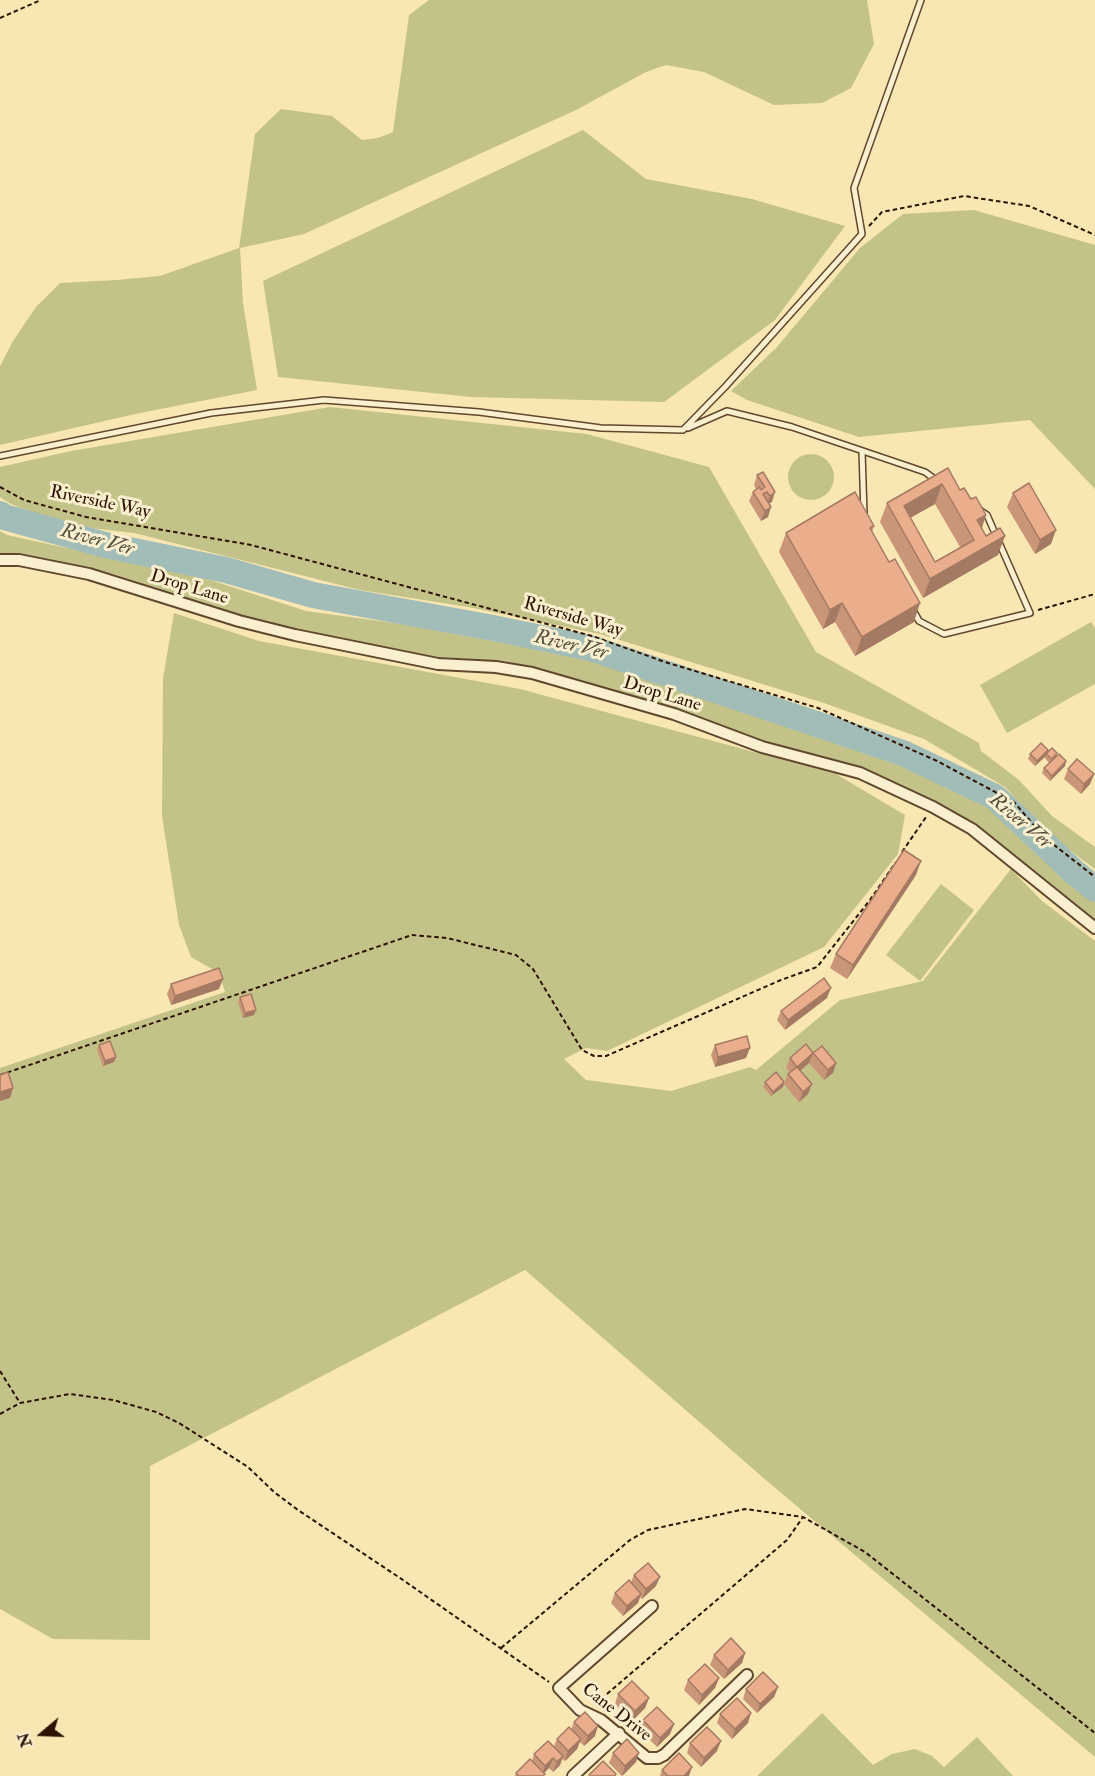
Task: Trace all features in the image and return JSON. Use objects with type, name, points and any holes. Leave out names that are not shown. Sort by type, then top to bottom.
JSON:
[{"type":"street","name":"Drop Lane","points":[[0,560],[19,560],[89,574],[239,621],[295,635],[438,664],[496,667],[532,673],[674,714],[762,747],[860,773],[933,807],[972,829],[1095,928]]},
{"type":"street","name":"Cane Drive","points":[[652,1606],[559,1688],[580,1710],[591,1714],[619,1733],[647,1758],[658,1758],[664,1755],[747,1675]]},
{"type":"street","points":[[573,1776],[619,1733]]},
{"type":"lane","points":[[683,430],[725,387],[862,234],[854,188],[921,0]]},
{"type":"lane","points":[[0,456],[211,413],[324,400],[479,412],[601,428],[683,430],[727,411],[792,428],[925,472],[943,485]]},
{"type":"lane","points":[[862,451],[864,522]]},
{"type":"lane","points":[[908,601],[919,621],[944,634],[1030,613],[987,515],[978,509]]},
{"type":"path","points":[[0,18],[41,0]]},
{"type":"path","points":[[862,234],[882,212],[964,196],[1029,206],[1095,235]]},
{"type":"path","name":"Riverside Way","points":[[0,487],[24,500],[86,517],[251,545],[591,636],[666,662],[818,708],[938,761],[1014,802],[1044,837],[1095,877]]},
{"type":"path","points":[[1030,613],[1095,594]]},
{"type":"path","points":[[0,1075],[412,935],[447,938],[516,955],[534,969],[582,1050],[594,1056],[606,1056],[781,980],[817,967],[870,900],[933,807]]},
{"type":"path","points":[[0,1371],[20,1403]]},
{"type":"path","points":[[0,1414],[20,1403],[70,1394],[113,1400],[156,1412],[179,1423],[248,1467],[274,1492],[298,1510],[559,1688]]},
{"type":"path","points":[[501,1648],[630,1540],[648,1530],[745,1509],[803,1516],[865,1552],[1095,1732]]},
{"type":"path","points":[[591,1714],[601,1699],[787,1540],[803,1516]]},
{"type":"green space","points":[[429,0],[867,0],[874,44],[851,88],[822,103],[774,105],[704,72],[666,65],[646,72],[576,110],[304,234],[240,248],[243,303],[257,390],[135,414],[0,445],[0,366],[13,341],[36,307],[60,283],[160,276],[239,248],[255,134],[281,109],[332,116],[362,140],[378,138],[393,132],[409,15]]},
{"type":"green space","points":[[583,130],[646,179],[752,199],[845,226],[775,320],[664,402],[471,397],[278,377],[263,281]]},
{"type":"green space","points":[[974,210],[1095,245],[1095,489],[1030,420],[859,437],[747,400],[731,391],[777,347],[860,248],[903,214]]},
{"type":"green space","points":[[330,407],[587,434],[709,467],[816,652],[979,743],[981,751],[1019,780],[1052,816],[1095,847],[1095,869],[1052,837],[1005,787],[924,739],[824,703],[600,634],[468,607],[360,590],[134,533],[64,525],[11,504],[0,497],[0,467],[71,451]]},
{"type":"green space","points":[[811,454],[827,461],[834,477],[827,493],[811,500],[795,493],[788,477],[795,461]]},
{"type":"green space","points":[[0,531],[7,535],[204,578],[306,611],[402,624],[588,659],[729,706],[827,733],[940,773],[987,801],[1019,831],[1095,894],[1095,925],[911,791],[643,699],[506,661],[433,657],[324,635],[252,619],[114,574],[28,556],[0,555]]},
{"type":"green space","points":[[174,613],[259,641],[520,689],[836,774],[905,815],[898,854],[824,947],[607,1051],[586,1048],[564,1059],[586,1080],[671,1091],[750,1067],[756,1070],[840,1000],[923,981],[1011,869],[1042,901],[1095,941],[1095,1757],[767,1481],[525,1270],[150,1466],[150,1640],[53,1639],[0,1609],[0,1068],[225,992],[219,973],[191,957],[179,925],[162,816],[163,679]]},
{"type":"green space","points":[[1091,622],[1095,628],[1095,684],[1007,733],[980,685]]},
{"type":"green space","points":[[941,884],[974,910],[920,981],[886,955]]},
{"type":"green space","points":[[822,1713],[873,1765],[892,1754],[915,1749],[932,1756],[944,1767],[977,1737],[1013,1776],[757,1776]]},
{"type":"building","points":[[948,468],[960,490],[964,488],[971,499],[976,497],[986,515],[977,520],[986,536],[1000,528],[1005,536],[930,579],[887,503]],"holes":[[[942,484],[974,540],[935,562],[904,506]]]},
{"type":"building","points":[[763,472],[775,492],[770,496],[767,492],[763,494],[771,507],[765,511],[753,492],[759,487],[761,490],[765,487],[757,475]]},
{"type":"building","points":[[1029,483],[1056,530],[1040,540],[1013,493]]},
{"type":"building","points":[[855,492],[874,526],[870,528],[889,562],[895,559],[920,603],[862,637],[842,603],[830,610],[786,533]]},
{"type":"building","points":[[1041,743],[1048,750],[1037,761],[1030,754]]},
{"type":"building","points":[[1052,748],[1057,753],[1052,759],[1046,754]]},
{"type":"building","points":[[1059,754],[1066,761],[1052,776],[1044,768]]},
{"type":"building","points":[[1077,759],[1094,774],[1084,784],[1068,769]]},
{"type":"building","points":[[904,850],[921,861],[853,965],[836,954]]},
{"type":"building","points":[[219,968],[223,979],[175,996],[171,984]]},
{"type":"building","points":[[824,978],[831,988],[788,1020],[781,1011]]},
{"type":"building","points":[[251,994],[256,1010],[245,1013],[240,997]]},
{"type":"building","points":[[747,1036],[750,1048],[718,1057],[715,1045]]},
{"type":"building","points":[[110,1041],[116,1057],[105,1061],[99,1045]]},
{"type":"building","points":[[806,1044],[813,1053],[797,1067],[790,1058]]},
{"type":"building","points":[[822,1046],[836,1063],[828,1070],[813,1053]]},
{"type":"building","points":[[797,1067],[812,1084],[803,1092],[788,1074]]},
{"type":"building","points":[[8,1072],[13,1088],[0,1092],[0,1075]]},
{"type":"building","points":[[776,1072],[784,1082],[773,1092],[765,1082]]},
{"type":"building","points":[[648,1563],[660,1577],[646,1589],[634,1575]]},
{"type":"building","points":[[629,1580],[641,1594],[627,1606],[615,1593]]},
{"type":"building","points":[[731,1638],[745,1653],[728,1670],[714,1655]]},
{"type":"building","points":[[705,1664],[719,1678],[702,1695],[688,1680]]},
{"type":"building","points":[[763,1672],[778,1687],[760,1704],[746,1689]]},
{"type":"building","points":[[632,1681],[649,1698],[635,1711],[618,1694]]},
{"type":"building","points":[[737,1698],[751,1713],[735,1729],[720,1714]]},
{"type":"building","points":[[657,1707],[674,1724],[660,1738],[643,1720]]},
{"type":"building","points":[[585,1712],[598,1726],[588,1736],[574,1722]]},
{"type":"building","points":[[569,1727],[581,1739],[568,1751],[557,1739]]},
{"type":"building","points":[[707,1727],[721,1741],[704,1758],[690,1743]]},
{"type":"building","points":[[627,1739],[639,1753],[625,1766],[613,1753]]},
{"type":"building","points":[[548,1741],[563,1756],[557,1762],[553,1758],[545,1766],[534,1754]]},
{"type":"building","points":[[679,1753],[692,1767],[684,1776],[668,1776],[662,1770]]},
{"type":"building","points":[[530,1759],[545,1774],[543,1776],[519,1776],[516,1773]]},
{"type":"building","points":[[603,1761],[616,1774],[615,1776],[590,1776],[589,1775]]},
{"type":"waterway","name":"River Ver","points":[[0,514],[105,545],[226,570],[313,595],[590,648],[903,753],[995,797],[1095,889]]}]
